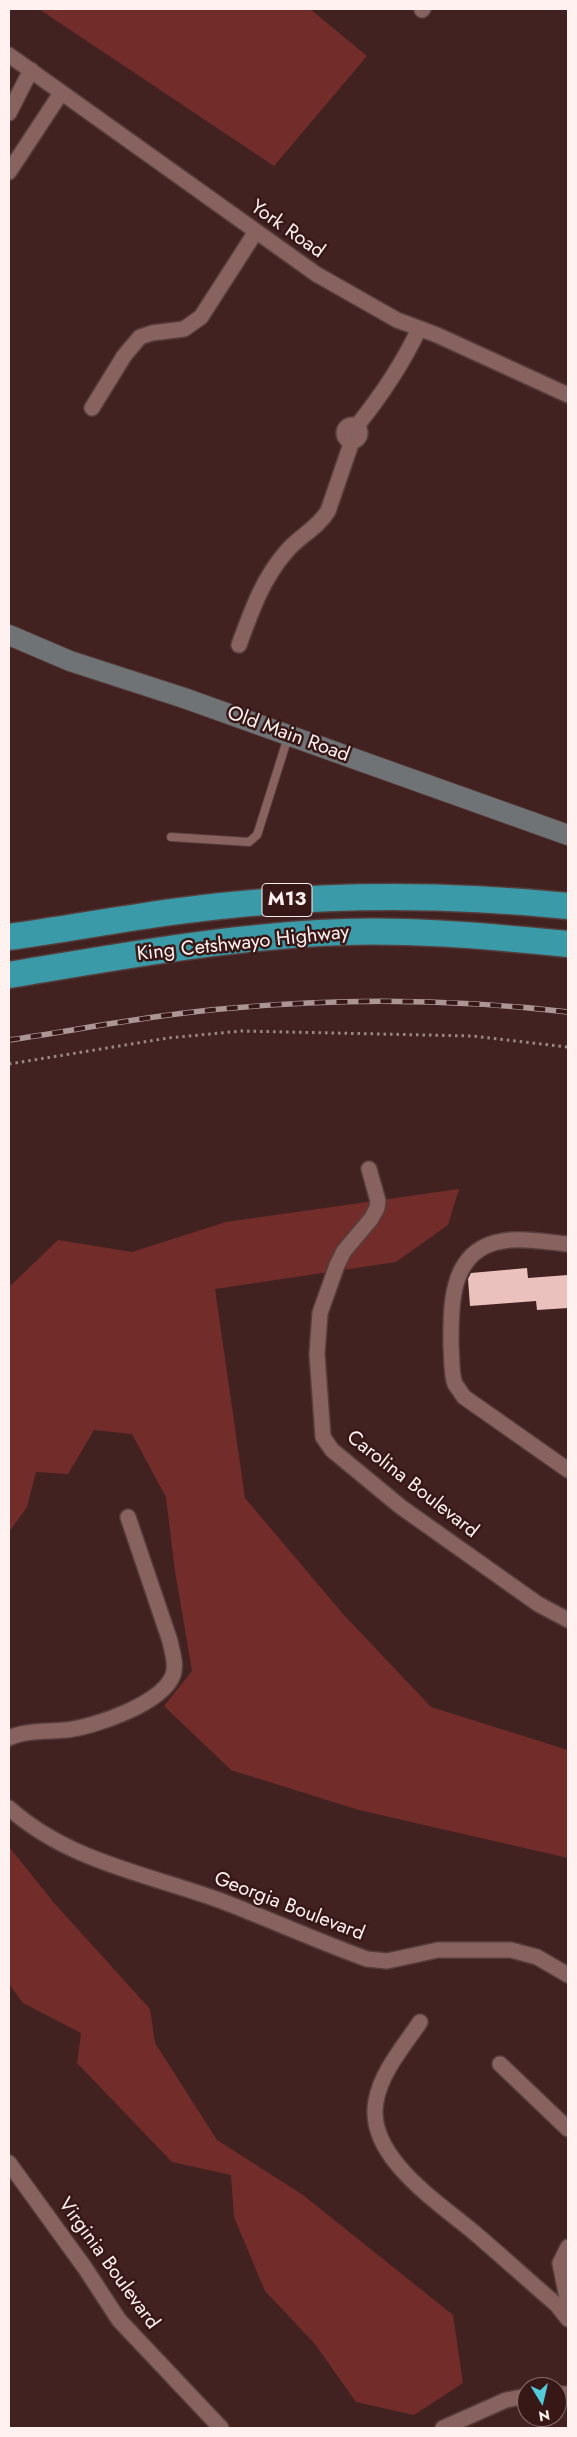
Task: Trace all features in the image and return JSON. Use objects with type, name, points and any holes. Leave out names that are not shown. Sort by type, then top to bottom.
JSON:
[{"type":"highway","name":"King Cetshwayo Highway","points":[[9,937],[263,902],[331,898],[493,899],[568,906]]},
{"type":"highway","name":"King Cetshwayo Highway","points":[[9,975],[125,956],[321,933],[376,932],[476,936],[568,944]]},
{"type":"street","name":"York Road","points":[[9,55],[255,233],[316,274],[380,312],[437,335],[568,395]]},
{"type":"street","points":[[9,112],[31,70]]},
{"type":"street","points":[[9,172],[61,93]]},
{"type":"street","points":[[92,408],[124,356],[140,337],[152,333],[184,329],[201,317],[255,233]]},
{"type":"street","points":[[238,645],[253,606],[276,564],[287,550],[322,520],[328,511],[354,434],[382,395],[407,355],[419,329]]},
{"type":"street","name":"Old Main Road","points":[[9,635],[63,658],[289,735],[568,835]]},
{"type":"street","name":"Carolina Boulevard","points":[[369,1169],[378,1201],[377,1208],[371,1219],[344,1251],[336,1265],[320,1313],[317,1354],[323,1436],[332,1450],[401,1507],[538,1604],[568,1620]]},
{"type":"street","points":[[568,1244],[503,1240],[487,1245],[474,1253],[457,1278],[452,1295],[451,1331],[455,1383],[464,1397],[568,1470]]},
{"type":"street","points":[[9,1738],[33,1732],[67,1730],[103,1722],[133,1709],[160,1692],[173,1676],[174,1661],[170,1641],[128,1517]]},
{"type":"street","name":"Georgia Boulevard","points":[[9,1808],[51,1840],[88,1857],[219,1900],[367,1959],[387,1961],[438,1950],[512,1950],[537,1957],[568,1975]]},
{"type":"street","points":[[420,2022],[382,2081],[375,2102],[377,2122],[386,2148],[394,2162],[410,2181],[477,2235],[557,2306],[568,2319]]},
{"type":"street","points":[[500,2064],[568,2129]]},
{"type":"street","name":"Virginia Boulevard","points":[[9,2163],[79,2260],[119,2320],[221,2428]]},
{"type":"street","points":[[568,2247],[560,2264],[568,2303]]},
{"type":"street","points":[[444,2428],[506,2400],[517,2398]]},
{"type":"lane","points":[[171,836],[249,842],[257,835],[289,735]]},
{"type":"path","points":[[9,1064],[168,1038],[241,1031],[472,1036],[568,1047]]},
{"type":"shaded area","points":[[39,9],[310,9],[367,56],[274,166]]},
{"type":"shaded area","points":[[459,1189],[448,1225],[396,1262],[215,1289],[245,1498],[343,1614],[431,1707],[568,1750],[568,1858],[359,1810],[231,1770],[164,1706],[192,1671],[175,1571],[166,1497],[132,1434],[94,1430],[68,1474],[36,1472],[27,1507],[9,1532],[9,1287],[58,1240],[132,1252],[226,1222]]},
{"type":"shaded area","points":[[9,1847],[55,1904],[150,2009],[155,2043],[217,2140],[303,2195],[453,2315],[463,2383],[414,2415],[356,2402],[315,2344],[265,2291],[234,2217],[231,2175],[172,2162],[77,2063],[81,2033],[23,2003],[9,1984]]},
{"type":"building","points":[[527,1268],[528,1278],[568,1275],[568,1308],[537,1310],[536,1301],[470,1306],[468,1279],[471,1273]]},
{"type":"railway","points":[[9,1040],[177,1014],[275,1005],[401,1001],[484,1004],[568,1012]]}]
